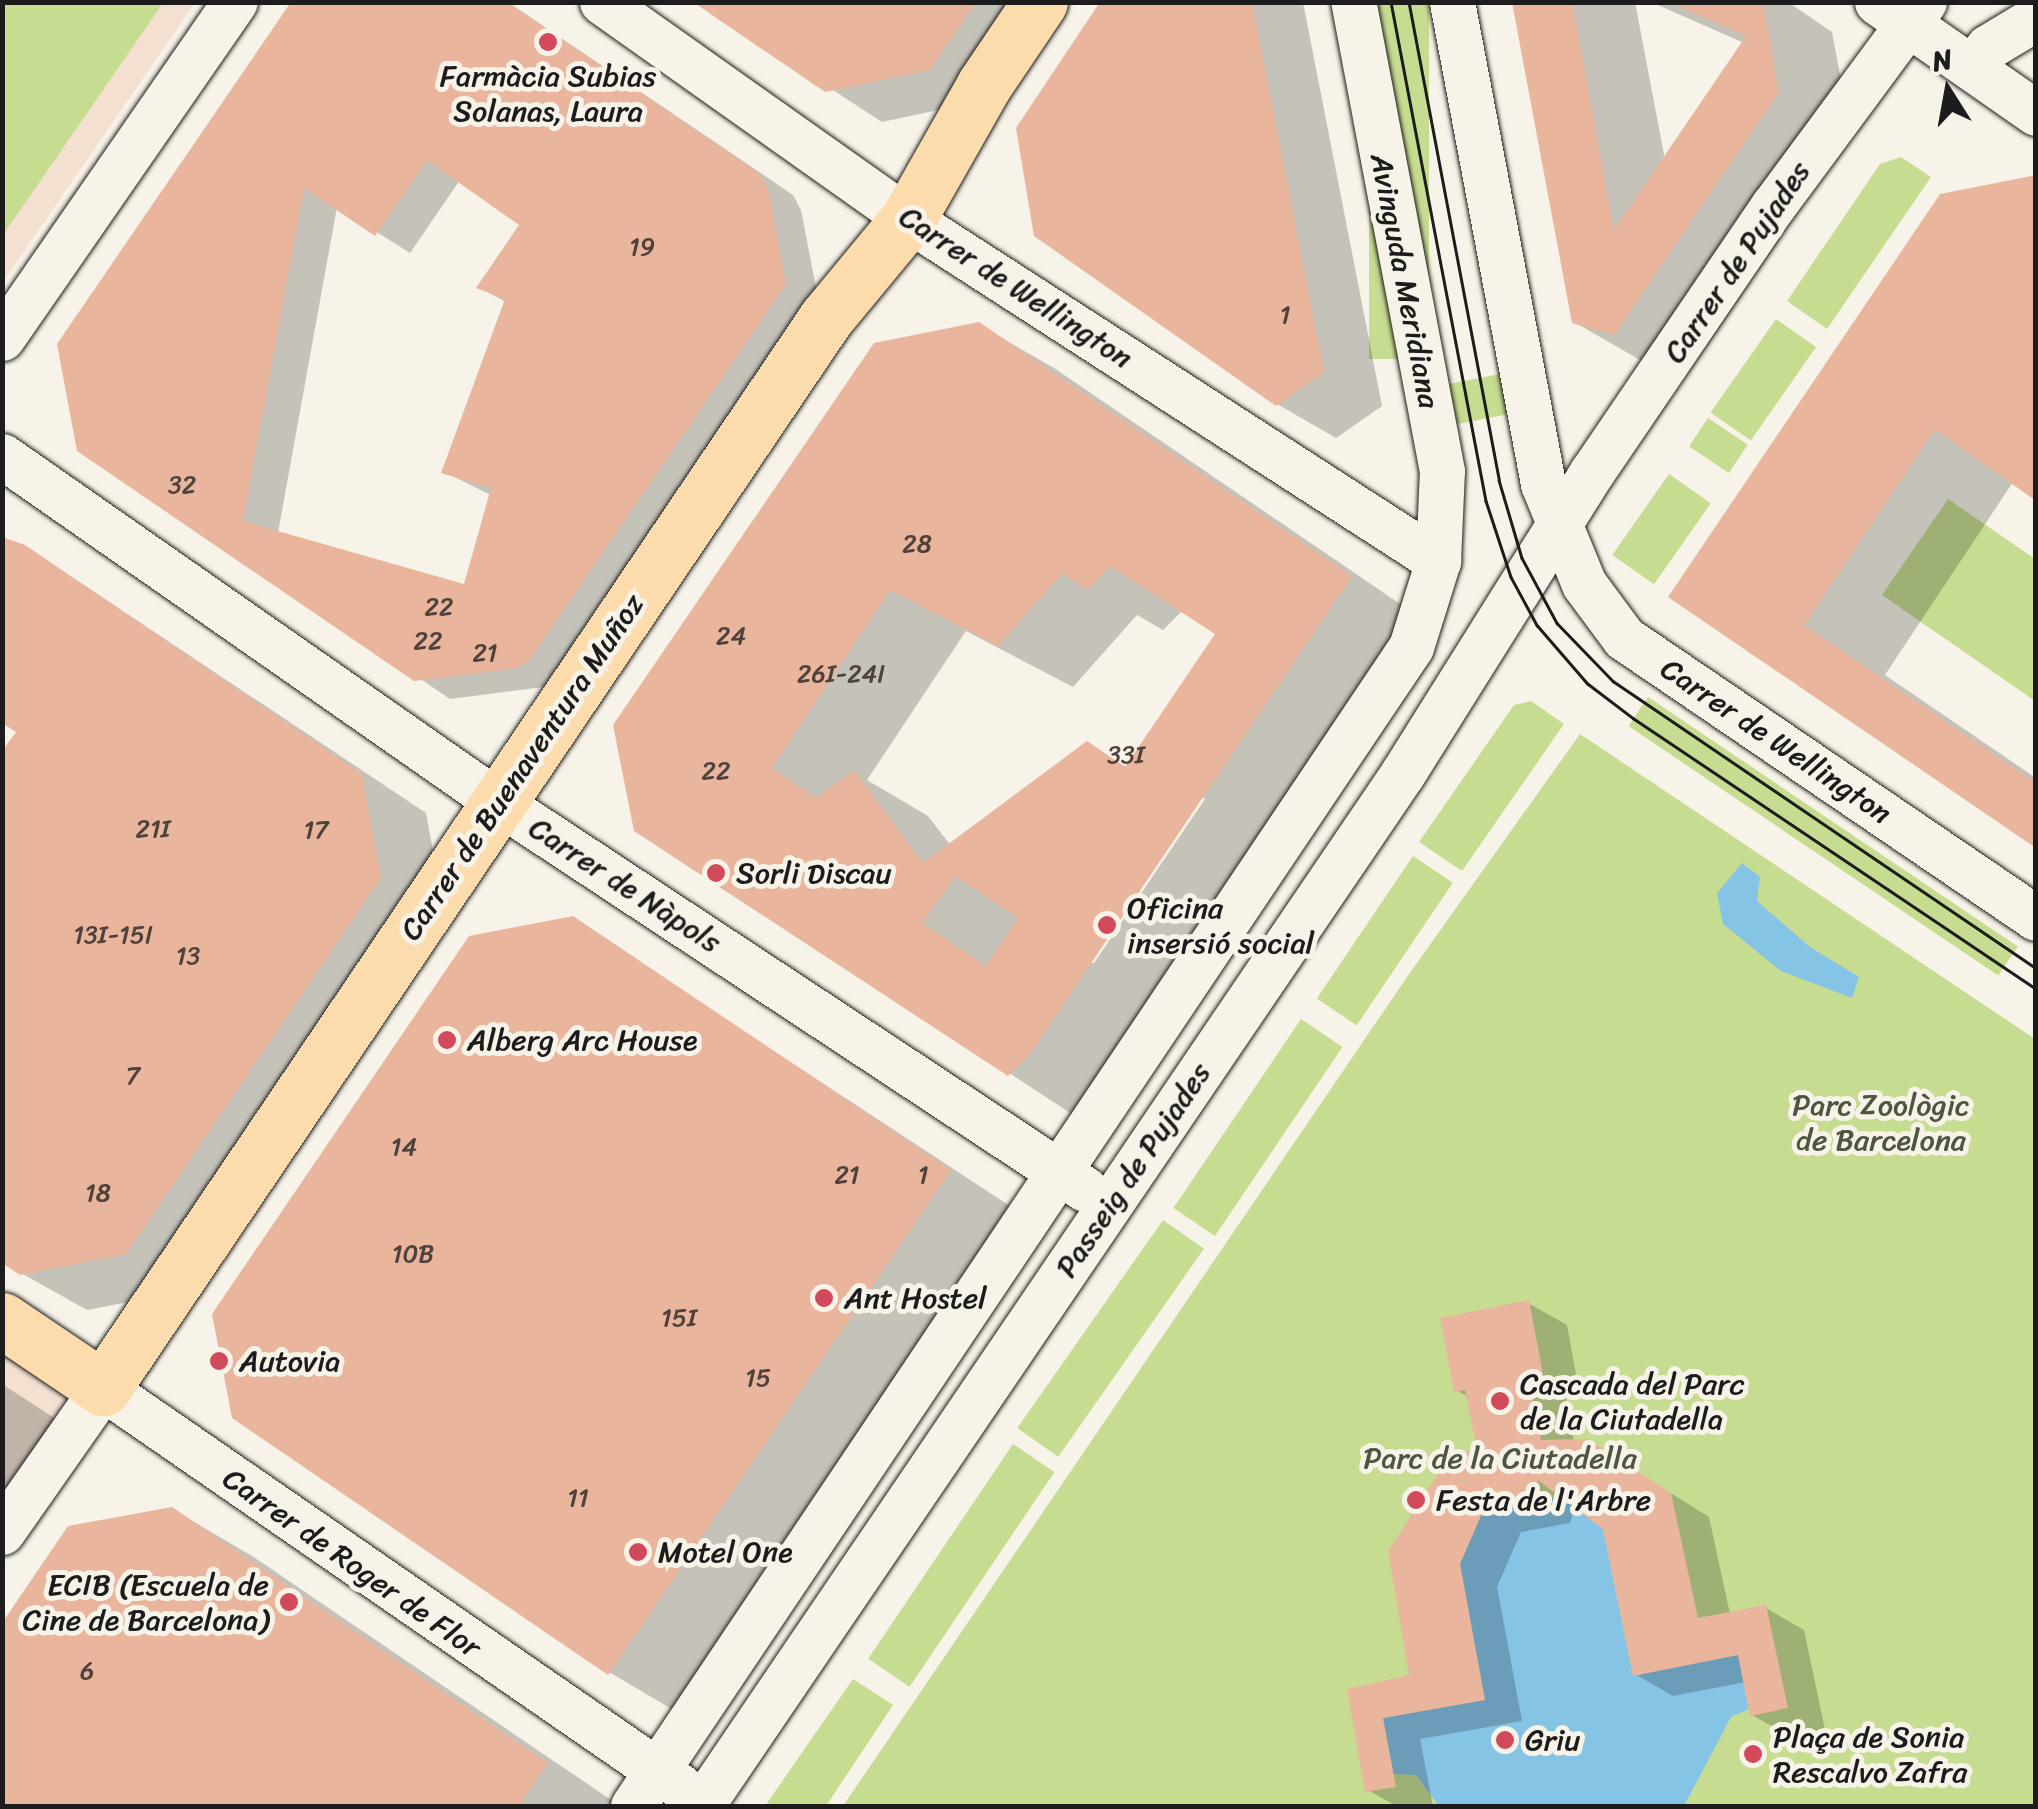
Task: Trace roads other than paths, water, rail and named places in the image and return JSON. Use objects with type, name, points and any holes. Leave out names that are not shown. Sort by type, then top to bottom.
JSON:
[{"type":"main road","name":"Carrer de Buenaventura Muñoz","points":[[102,1388],[826,318],[908,219],[984,85],[1040,2]]},
{"type":"main road","name":"Carrer de Roger de Flor","points":[[2,1320],[102,1388]]},
{"type":"street","points":[[2,338],[236,2]]},
{"type":"street","name":"Carrer de Wellington","points":[[602,2],[908,219],[1438,562]]},
{"type":"street","name":"Avinguda Meridiana","points":[[1353,2],[1442,471],[1438,562]]},
{"type":"street","points":[[1452,2],[1519,375],[1558,527]]},
{"type":"street","points":[[1903,10],[1972,68],[2036,112]]},
{"type":"street","name":"Carrer de Pujades","points":[[1558,527],[1903,10]]},
{"type":"street","points":[[1972,68],[1988,47],[2036,18]]},
{"type":"street","name":"Carrer de Nàpols","points":[[2,456],[498,802],[1107,1203]]},
{"type":"street","name":"Carrer de Wellington","points":[[1558,527],[1584,584],[1624,638],[2036,918]]},
{"type":"street","name":"Passeig de Pujades","points":[[703,1804],[967,1422],[1107,1203],[1403,773],[1558,527]]},
{"type":"street","name":"Passeig de Pujades","points":[[644,1789],[1404,664],[1438,562]]},
{"type":"street","name":"Carrer de Buenaventura Muñoz","points":[[2,1532],[102,1388]]},
{"type":"street","name":"Carrer de Roger de Flor","points":[[102,1388],[644,1789],[703,1804]]},
{"type":"water","points":[[1742,863],[1760,877],[1757,901],[1810,947],[1859,977],[1852,998],[1781,971],[1723,924],[1717,893]]},
{"type":"water","points":[[1559,1496],[1603,1529],[1633,1675],[1738,1655],[1749,1709],[1731,1717],[1684,1806],[1439,1806],[1416,1775],[1393,1774],[1383,1718],[1485,1700],[1460,1564],[1483,1511]]},
{"type":"tram line","points":[[1391,2],[1486,501],[1511,577],[1537,625],[1587,683],[1633,718],[2036,989]]},
{"type":"tram line","points":[[1409,2],[1499,480],[1522,558],[1557,623],[1613,681],[2036,968]]},
{"type":"place","name":"Farmàcia Subias Solanas, Laura","points":[[548,42]]},
{"type":"place","name":"Sorli Discau","points":[[716,873]]},
{"type":"place","name":"Oficina insersió social","points":[[1107,925]]},
{"type":"place","name":"Alberg Arc House","points":[[447,1040]]},
{"type":"place","name":"Ant Hostel","points":[[824,1298]]},
{"type":"place","name":"Autovia","points":[[219,1361]]},
{"type":"place","name":"Cascada del Parc de la Ciutadella","points":[[1500,1401]]},
{"type":"place","name":"Festa de l'Arbre","points":[[1416,1500]]},
{"type":"place","name":"Motel One","points":[[638,1552]]},
{"type":"place","name":"ECIB (Escuela de Cine de Barcelona)","points":[[289,1602]]},
{"type":"place","name":"Griu","points":[[1505,1740]]},
{"type":"place","name":"Plaça de Sonia Rescalvo Zafra","points":[[1753,1754]]},
{"type":"park label","name":"Parc Zoològic de Barcelona","points":[[1881,1122]]},
{"type":"park label","name":"Parc de la Ciutadella","points":[[1500,1458]]}]
